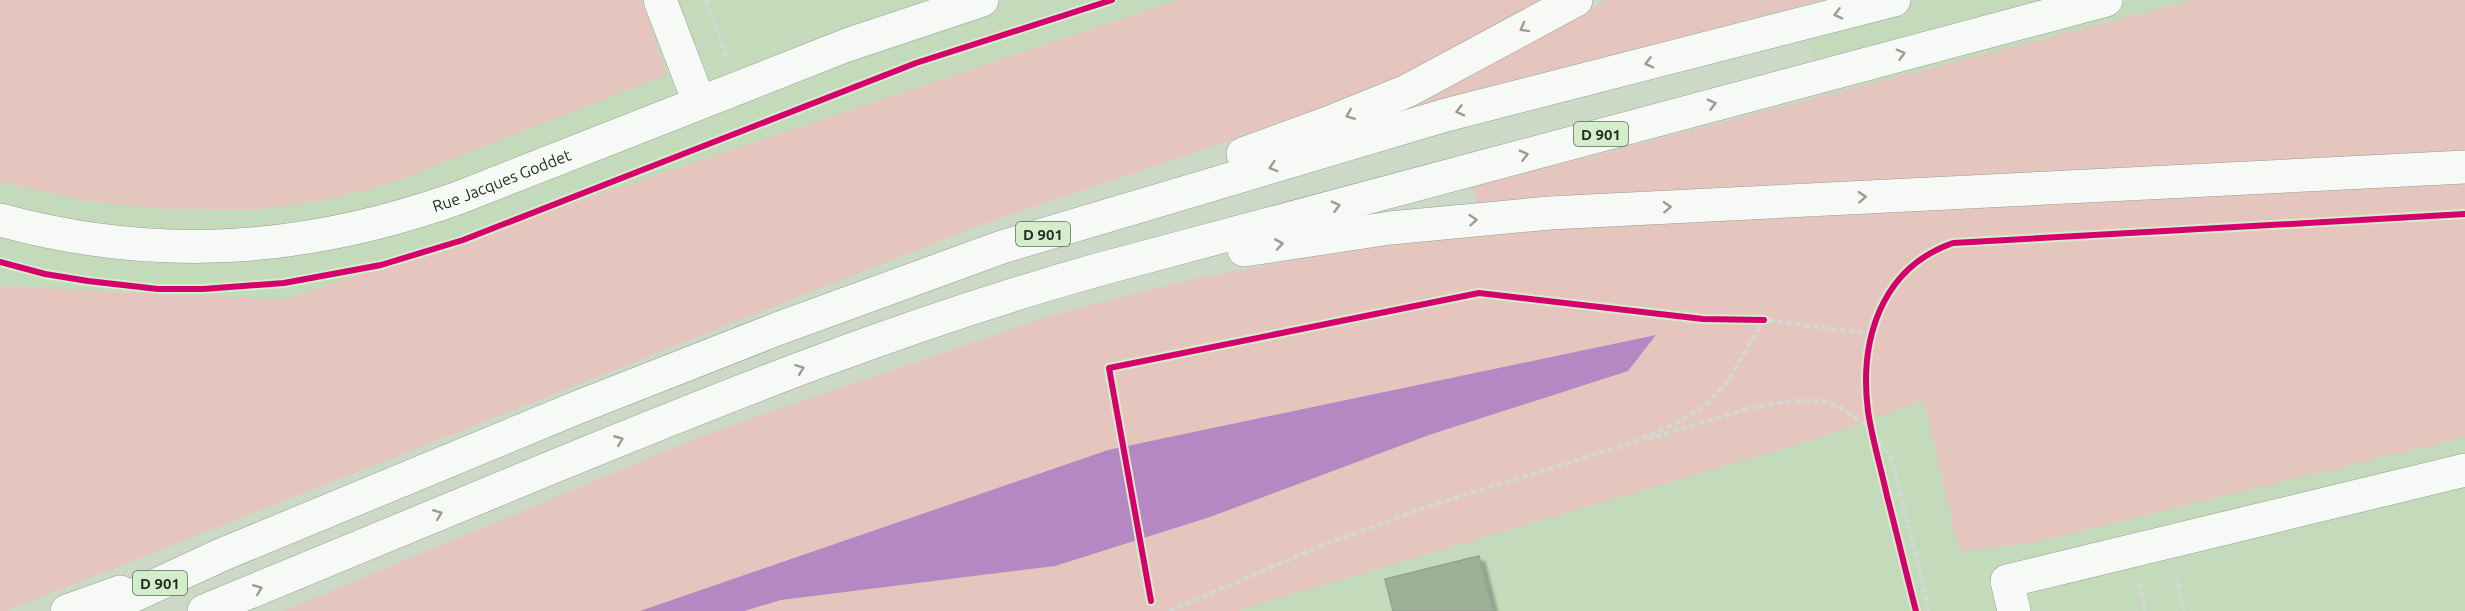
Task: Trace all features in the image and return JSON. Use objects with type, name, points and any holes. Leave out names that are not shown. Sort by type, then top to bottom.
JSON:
[{"type":"main road","points":[[660,0],[699,102]]},
{"type":"main road","name":"Rue Jacques Goddet","points":[[0,220],[96,240],[158,247],[192,248],[256,244],[357,229],[423,210],[882,32],[982,0]]},
{"type":"main road","points":[[1060,228],[1149,187],[1328,123],[1407,90],[1576,0]]},
{"type":"main road","name":"D 901","points":[[100,611],[220,555],[585,404],[867,296],[1060,228],[1446,115],[1894,0]]},
{"type":"main road","name":"D 901","points":[[204,611],[685,413],[914,326],[975,306],[1097,270],[2106,0]]},
{"type":"main road","points":[[1097,270],[1209,256],[1390,228],[1539,214],[2465,167]]},
{"type":"main road","points":[[2014,611],[2007,581],[2465,470]]},
{"type":"main road","points":[[67,611],[220,555]]},
{"type":"path","points":[[706,0],[726,56]]},
{"type":"path","points":[[686,68],[732,54]]},
{"type":"path","points":[[1754,320],[1872,334]]},
{"type":"path","points":[[1629,444],[1674,424],[1705,406],[1728,381],[1764,320]]},
{"type":"path","points":[[1870,345],[1875,325]]},
{"type":"path","points":[[1169,611],[1328,543],[1433,505],[1750,408],[1791,401],[1819,400],[1840,407],[1872,432],[1893,462],[1929,611]]},
{"type":"path","points":[[1870,421],[1877,455]]},
{"type":"shaded area","points":[[0,0],[1178,0],[284,300],[0,286]]},
{"type":"shaded area","points":[[0,0],[642,0],[667,75],[394,182],[333,199],[256,210],[160,209],[87,201],[0,182]]},
{"type":"shaded area","points":[[1178,0],[1555,0],[1368,94],[983,224],[6,611],[0,611],[0,286],[285,300]]},
{"type":"shaded area","points":[[1606,0],[1822,0],[1406,110]]},
{"type":"shaded area","points":[[1795,0],[2465,0],[2465,611],[1233,611],[1816,439],[1924,400]]},
{"type":"shaded area","points":[[2193,0],[2465,0],[2465,150],[1479,205],[1472,187]]},
{"type":"shaded area","points":[[2465,177],[2465,437],[2033,543],[1959,552],[1924,400],[1816,439],[1236,611],[284,611],[704,435],[1050,316],[1184,281],[1456,230],[1864,214]]},
{"type":"shaded area","points":[[1656,335],[1628,371],[1429,435],[1210,517],[1055,566],[781,600],[744,611],[640,611],[1108,450]]},
{"type":"building","points":[[1479,556],[1493,611],[1393,611],[1385,579]]},
{"type":"cycle path","points":[[0,262],[45,274],[158,289],[203,289],[284,283],[381,265],[463,240],[916,63],[1112,0]]},
{"type":"cycle path","points":[[1916,611],[1872,432],[1866,384],[1867,358],[1880,310],[1892,288],[1908,270],[1928,254],[1953,243],[2465,214]]},
{"type":"cycle path","points":[[1151,601],[1109,368],[1479,293],[1703,319],[1764,320]]}]
